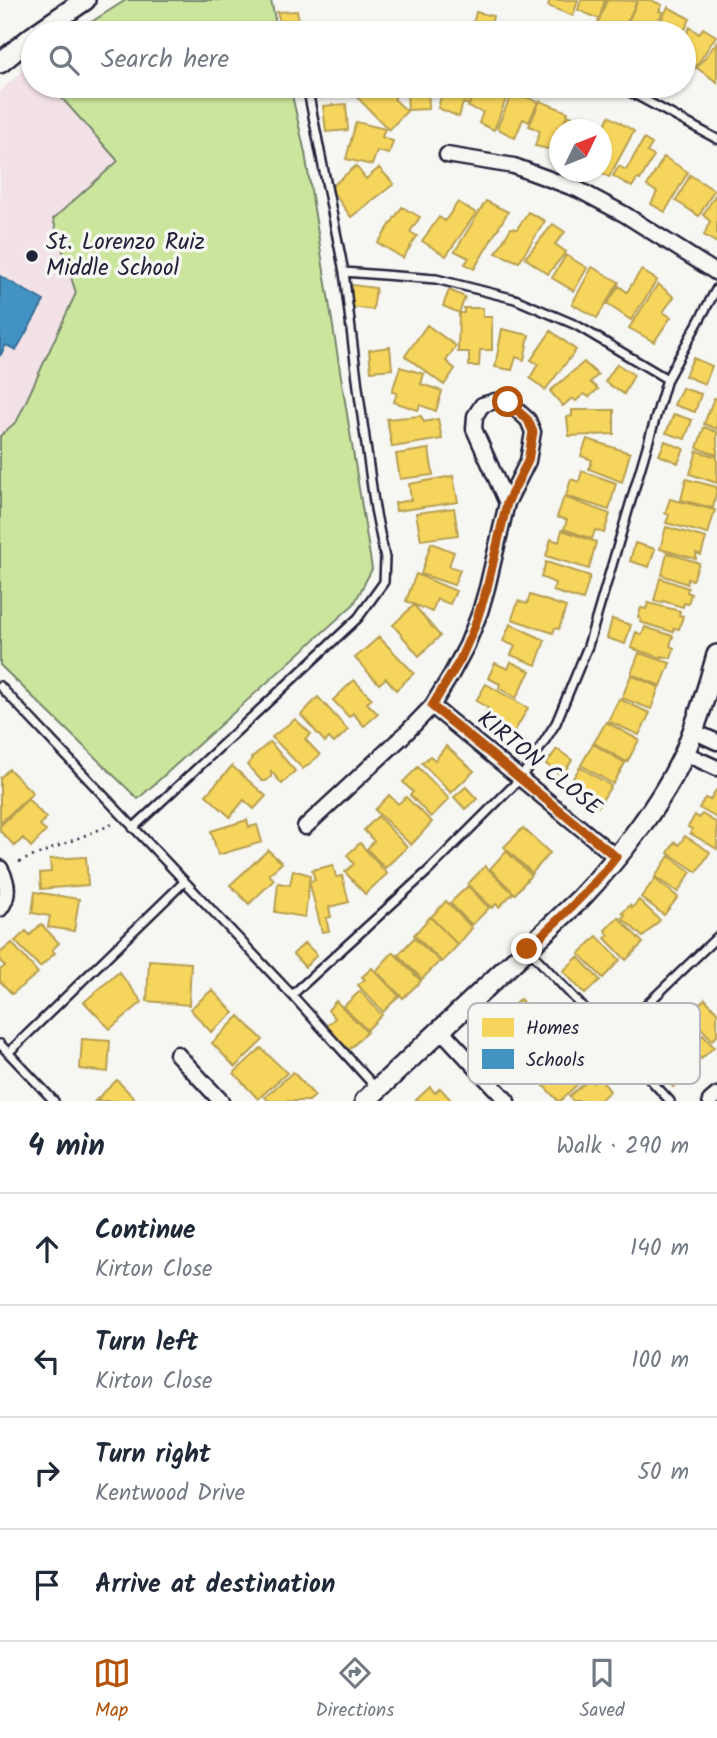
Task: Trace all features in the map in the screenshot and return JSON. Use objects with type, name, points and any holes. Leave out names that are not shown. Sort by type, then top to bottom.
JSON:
[{"type":"street","points":[[55,21],[85,0]]},
{"type":"street","points":[[0,63],[21,46]]},
{"type":"street","points":[[447,155],[514,166],[579,190],[624,214],[717,273]]},
{"type":"street","points":[[305,827],[432,706],[460,660],[481,612],[507,503],[528,461],[533,432],[528,420],[508,402],[495,401],[482,405],[475,416],[474,429],[507,503]]},
{"type":"street","points":[[468,1003],[579,900],[636,831],[684,753],[717,655]]},
{"type":"street","name":"KIRTON CLOSE","points":[[432,706],[616,857]]},
{"type":"street","points":[[693,731],[717,742]]},
{"type":"street","points":[[684,753],[717,768]]},
{"type":"street","points":[[0,868],[7,883],[4,905],[0,909]]},
{"type":"street","points":[[371,1095],[468,1003]]},
{"type":"street","points":[[440,1029],[468,1059]]},
{"type":"street","points":[[177,1054],[221,1101]]},
{"type":"street","points":[[491,1084],[507,1101]]},
{"type":"street","points":[[710,1101],[717,1094]]},
{"type":"lane","points":[[133,828],[358,618],[384,582],[385,558],[364,434],[344,272],[309,98]]},
{"type":"lane","points":[[642,98],[717,139]]},
{"type":"lane","points":[[344,272],[436,279],[515,299],[576,325],[667,379]]},
{"type":"lane","points":[[292,995],[428,871],[522,778],[556,723],[589,646],[667,379],[717,288]]},
{"type":"lane","points":[[0,686],[292,995],[371,1095]]},
{"type":"lane","points":[[8,1053],[184,882]]},
{"type":"lane","points":[[648,1003],[717,937]]},
{"type":"lane","points":[[527,949],[579,1003]]},
{"type":"lane","points":[[0,1044],[54,1101]]},
{"type":"lane","points":[[654,1084],[670,1101]]},
{"type":"path","points":[[19,863],[124,819]]},
{"type":"shaded area","name":"St. Lorenzo Ruiz Middle School","points":[[21,72],[21,98],[62,98],[118,161],[54,219],[76,293],[17,421],[0,436],[0,92]]},
{"type":"green space","points":[[126,0],[271,0],[275,21],[93,21]]},
{"type":"green space","points":[[62,98],[293,98],[305,153],[372,569],[354,604],[138,799],[0,665],[0,436],[17,421],[76,293],[53,219],[118,161]]},
{"type":"building: Homes","points":[[550,0],[578,0],[573,16],[548,6]]},
{"type":"building: Homes","points":[[581,0],[605,0],[599,19],[578,10]]},
{"type":"building: Homes","points":[[607,0],[637,1],[628,21],[598,21]]},
{"type":"building: Homes","points":[[638,0],[651,0],[662,5],[659,11],[663,12],[658,21],[629,21]]},
{"type":"building: Homes","points":[[668,7],[690,19],[689,21],[660,21]]},
{"type":"building: Homes","points":[[297,11],[299,21],[280,21],[277,12]]},
{"type":"building: Homes","points":[[476,12],[493,16],[492,21],[474,21]]},
{"type":"building: Homes","points":[[703,28],[716,36],[696,66],[696,32],[699,34]]},
{"type":"building: Homes","points":[[717,42],[717,82],[697,68]]},
{"type":"building: Homes","points":[[358,98],[395,98],[407,111],[389,130]]},
{"type":"building: Homes","points":[[407,98],[429,98],[429,109],[408,110]]},
{"type":"building: Homes","points":[[441,98],[471,98],[469,105],[463,103],[459,117],[438,108]]},
{"type":"building: Homes","points":[[472,98],[506,98],[494,130],[479,123],[483,112],[468,107]]},
{"type":"building: Homes","points":[[510,98],[529,98],[538,102],[529,122],[523,119],[515,138],[497,128]]},
{"type":"building: Homes","points":[[540,101],[568,112],[565,119],[549,119],[549,149],[535,146],[540,131],[529,126]]},
{"type":"building: Homes","points":[[346,104],[348,130],[326,132],[323,106]]},
{"type":"building: Homes","points":[[609,116],[634,131],[612,171],[612,119],[608,119]]},
{"type":"building: Homes","points":[[356,122],[385,129],[382,137],[393,141],[389,154],[377,151],[372,165],[346,159]]},
{"type":"building: Homes","points":[[644,139],[652,144],[647,152],[654,156],[640,180],[637,179],[632,187],[613,176],[619,166],[626,170]]},
{"type":"building: Homes","points":[[664,157],[688,172],[665,212],[651,204],[657,192],[647,186]]},
{"type":"building: Homes","points":[[356,166],[366,179],[379,168],[394,184],[351,217],[330,188]]},
{"type":"building: Homes","points":[[690,175],[714,190],[699,216],[676,201]]},
{"type":"building: Homes","points":[[717,192],[717,243],[704,235],[710,221],[703,215]]},
{"type":"building: Homes","points":[[486,201],[508,212],[474,269],[465,264],[469,258],[455,251]]},
{"type":"building: Homes","points":[[458,202],[476,213],[446,256],[422,241],[439,217],[445,221]]},
{"type":"building: Homes","points":[[402,207],[420,217],[410,232],[417,236],[403,258],[378,243]]},
{"type":"building: Homes","points":[[528,212],[545,221],[519,262],[496,253],[511,228],[517,229]]},
{"type":"building: Homes","points":[[553,224],[565,232],[555,244],[566,252],[548,274],[525,258]]},
{"type":"building: Homes","points":[[566,255],[587,268],[574,291],[552,278]]},
{"type":"building: Homes","points":[[592,267],[619,282],[597,318],[572,304]]},
{"type":"building: Homes","points":[[641,270],[657,280],[631,320],[607,304],[619,286],[627,292]]},
{"type":"building: Homes","points":[[658,284],[674,297],[663,312],[671,317],[654,342],[629,328]]},
{"type":"building: Homes","points":[[352,285],[376,288],[373,310],[350,307]]},
{"type":"building: Homes","points":[[449,290],[465,297],[459,313],[443,306]]},
{"type":"building: Homes","points":[[464,308],[483,308],[483,317],[492,317],[492,350],[480,350],[479,366],[469,366],[469,352],[458,352],[459,313],[464,313]]},
{"type":"building: Homes","points":[[427,325],[456,346],[446,361],[455,369],[444,385],[405,356]]},
{"type":"building: Homes","points":[[502,329],[529,335],[524,360],[516,357],[512,370],[495,367]]},
{"type":"building: Homes","points":[[551,331],[576,350],[545,390],[530,378],[538,364],[531,360]]},
{"type":"building: Homes","points":[[390,347],[392,369],[371,371],[369,350]]},
{"type":"building: Homes","points":[[693,358],[712,366],[705,384],[685,376]]},
{"type":"building: Homes","points":[[584,362],[598,375],[590,382],[598,389],[589,397],[584,394],[576,401],[572,398],[563,406],[550,391]]},
{"type":"building: Homes","points":[[617,364],[634,375],[624,394],[605,382]]},
{"type":"building: Homes","points":[[400,367],[424,374],[421,384],[442,391],[436,411],[420,405],[418,410],[394,402],[397,393],[392,392]]},
{"type":"building: Homes","points":[[682,388],[701,394],[695,412],[674,405]]},
{"type":"building: Homes","points":[[714,398],[717,399],[717,429],[704,424]]},
{"type":"building: Homes","points":[[572,410],[614,410],[614,434],[569,436],[567,417],[572,416]]},
{"type":"building: Homes","points":[[674,414],[692,420],[685,439],[666,433]]},
{"type":"building: Homes","points":[[421,416],[424,422],[438,419],[442,439],[392,447],[387,419]]},
{"type":"building: Homes","points":[[704,427],[717,432],[717,455],[697,448]]},
{"type":"building: Homes","points":[[587,439],[630,453],[622,482],[589,469],[592,460],[581,456]]},
{"type":"building: Homes","points":[[665,441],[684,449],[678,463],[659,455]]},
{"type":"building: Homes","points":[[429,449],[433,475],[400,479],[396,454]]},
{"type":"building: Homes","points":[[697,451],[717,457],[717,483],[690,474]]},
{"type":"building: Homes","points":[[582,471],[616,483],[609,510],[566,496],[571,479],[579,482]]},
{"type":"building: Homes","points":[[453,476],[458,502],[396,511],[395,503],[411,500],[409,484]]},
{"type":"building: Homes","points":[[686,479],[717,487],[713,508],[681,500]]},
{"type":"building: Homes","points":[[564,497],[610,514],[604,533],[595,530],[592,539],[564,529],[567,520],[557,517]]},
{"type":"building: Homes","points":[[670,499],[715,510],[708,534],[666,523],[669,515],[665,513]]},
{"type":"building: Homes","points":[[454,508],[458,535],[421,540],[416,513]]},
{"type":"building: Homes","points":[[666,527],[706,538],[701,555],[696,553],[696,559],[660,549]]},
{"type":"building: Homes","points":[[562,530],[596,542],[589,569],[546,556],[551,539],[559,542]]},
{"type":"building: Homes","points":[[431,543],[454,552],[449,566],[460,570],[454,585],[421,574]]},
{"type":"building: Homes","points":[[635,543],[655,549],[649,567],[630,561]]},
{"type":"building: Homes","points":[[667,553],[699,563],[693,580],[688,579],[687,584],[662,575]]},
{"type":"building: Homes","points":[[546,562],[590,576],[583,600],[553,591],[555,583],[541,577]]},
{"type":"building: Homes","points":[[416,574],[456,591],[450,604],[437,599],[432,612],[406,601]]},
{"type":"building: Homes","points":[[660,578],[688,588],[687,592],[691,594],[688,604],[684,603],[683,607],[654,601]]},
{"type":"building: Homes","points":[[530,595],[566,607],[559,629],[555,628],[553,633],[512,619],[518,601],[527,604]]},
{"type":"building: Homes","points":[[648,603],[680,611],[679,615],[683,616],[679,629],[674,628],[673,632],[640,622],[638,617],[641,608],[646,609]]},
{"type":"building: Homes","points":[[414,605],[440,636],[419,656],[393,625]]},
{"type":"building: Homes","points":[[612,619],[631,625],[625,644],[607,638]]},
{"type":"building: Homes","points":[[510,624],[545,640],[536,665],[511,655],[515,646],[503,641]]},
{"type":"building: Homes","points":[[645,627],[673,636],[671,658],[662,658],[631,648],[636,632],[642,635]]},
{"type":"building: Homes","points":[[379,637],[414,673],[396,690],[386,678],[379,684],[355,658]]},
{"type":"building: Homes","points":[[639,653],[670,663],[661,686],[631,674]]},
{"type":"building: Homes","points":[[511,662],[530,671],[516,698],[488,678],[495,663],[508,669]]},
{"type":"building: Homes","points":[[631,675],[659,687],[651,709],[622,698]]},
{"type":"building: Homes","points":[[354,680],[372,699],[367,703],[378,714],[364,726],[353,713],[349,717],[333,700]]},
{"type":"building: Homes","points":[[486,684],[528,708],[513,734],[482,718],[488,708],[476,701]]},
{"type":"building: Homes","points":[[318,697],[348,730],[334,743],[329,738],[325,742],[301,715]]},
{"type":"building: Homes","points":[[619,699],[650,713],[639,735],[608,721]]},
{"type":"building: Homes","points":[[295,719],[311,734],[305,739],[320,755],[303,769],[272,737]]},
{"type":"building: Homes","points":[[606,722],[639,740],[627,762],[594,743]]},
{"type":"building: Homes","points":[[270,742],[295,771],[282,784],[271,771],[271,777],[262,781],[247,765],[251,758]]},
{"type":"building: Homes","points":[[593,744],[625,763],[613,784],[581,765]]},
{"type":"building: Homes","points":[[446,746],[474,771],[451,793],[422,763],[430,756],[435,760]]},
{"type":"building: Homes","points":[[557,749],[572,760],[562,776],[546,764]]},
{"type":"building: Homes","points":[[232,766],[266,796],[254,809],[244,800],[230,817],[206,795]]},
{"type":"building: Homes","points":[[418,767],[449,799],[431,817],[410,795],[413,792],[403,782]]},
{"type":"building: Homes","points":[[580,767],[611,786],[598,807],[567,788]]},
{"type":"building: Homes","points":[[9,769],[33,793],[0,823],[0,778]]},
{"type":"building: Homes","points":[[466,787],[477,799],[465,809],[454,797]]},
{"type":"building: Homes","points":[[716,790],[717,818],[699,808],[705,798],[710,800]]},
{"type":"building: Homes","points":[[389,795],[398,804],[406,797],[432,822],[411,845],[375,810]]},
{"type":"building: Homes","points":[[28,799],[46,818],[40,825],[46,831],[31,847],[23,838],[15,846],[0,831],[0,826]]},
{"type":"building: Homes","points":[[702,814],[717,823],[717,849],[690,833],[692,829],[688,827],[695,815],[699,818]]},
{"type":"building: Homes","points":[[378,816],[407,847],[385,868],[367,849],[374,841],[364,830]]},
{"type":"building: Homes","points":[[247,820],[249,827],[257,825],[262,842],[218,855],[211,831]]},
{"type":"building: Homes","points":[[523,828],[550,853],[532,873],[504,847]]},
{"type":"building: Homes","points":[[685,836],[710,852],[697,872],[668,853],[675,842],[679,845]]},
{"type":"building: Homes","points":[[360,843],[387,874],[365,894],[345,872],[354,864],[347,855]]},
{"type":"building: Homes","points":[[268,850],[282,863],[269,874],[274,880],[249,904],[230,885]]},
{"type":"building: Homes","points":[[506,851],[531,875],[515,894],[490,869]]},
{"type":"building: Homes","points":[[669,856],[691,872],[678,892],[655,877]]},
{"type":"building: Homes","points":[[86,857],[88,885],[41,889],[40,873],[51,872],[50,859]]},
{"type":"building: Homes","points":[[333,865],[336,877],[342,876],[349,902],[329,907],[331,917],[326,918],[329,931],[322,932],[309,881],[315,880],[312,870]]},
{"type":"building: Homes","points":[[485,866],[513,893],[499,907],[496,904],[492,908],[468,884]]},
{"type":"building: Homes","points":[[293,870],[310,875],[305,917],[275,912],[278,883],[290,885]]},
{"type":"building: Homes","points":[[655,879],[678,897],[664,915],[641,897]]},
{"type":"building: Homes","points":[[468,886],[489,908],[472,925],[450,903]]},
{"type":"building: Homes","points":[[35,892],[79,899],[74,931],[48,927],[50,916],[32,913]]},
{"type":"building: Homes","points":[[639,900],[660,920],[643,937],[622,918],[625,915],[622,913],[630,905],[632,908]]},
{"type":"building: Homes","points":[[446,901],[472,928],[458,945],[431,917]]},
{"type":"building: Homes","points":[[430,917],[458,945],[442,962],[414,935]]},
{"type":"building: Homes","points":[[618,917],[643,943],[626,960],[605,938],[609,935],[605,930]]},
{"type":"building: Homes","points":[[41,924],[59,943],[52,950],[55,953],[40,967],[15,941],[26,931],[30,935]]},
{"type":"building: Homes","points":[[597,936],[620,960],[603,978],[579,954]]},
{"type":"building: Homes","points":[[414,938],[440,961],[422,979],[398,955]]},
{"type":"building: Homes","points":[[12,943],[38,973],[12,994],[0,981],[0,970],[5,966],[0,961],[0,953]]},
{"type":"building: Homes","points":[[305,943],[317,955],[305,967],[293,954]]},
{"type":"building: Homes","points":[[393,952],[421,981],[403,998],[376,971]]},
{"type":"building: Homes","points":[[578,957],[600,980],[585,994],[563,971]]},
{"type":"building: Homes","points":[[149,960],[191,963],[189,1005],[147,1001]]},
{"type":"building: Homes","points":[[372,968],[399,996],[383,1012],[358,985]]},
{"type":"building: Homes","points":[[119,972],[142,1002],[110,1029],[84,1002]]},
{"type":"building: Homes","points":[[212,990],[234,1013],[211,1032],[190,1009]]},
{"type":"building: Homes","points":[[360,991],[382,1015],[367,1030],[343,1007]]},
{"type":"building: Homes","points":[[705,999],[717,1012],[717,1036],[712,1040],[700,1027],[700,1003]]},
{"type":"building: Homes","points":[[336,1001],[367,1032],[348,1051],[325,1028],[335,1018],[328,1010]]},
{"type":"building: Homes","points":[[239,1016],[263,1040],[235,1067],[212,1043]]},
{"type":"building: Homes","points":[[703,1035],[714,1047],[701,1059],[700,1036]]},
{"type":"building: Homes","points":[[82,1039],[110,1041],[108,1072],[80,1069]]},
{"type":"building: Homes","points":[[261,1048],[287,1073],[258,1099],[234,1073]]},
{"type":"building: Homes","points":[[293,1072],[315,1096],[309,1101],[269,1101],[265,1097]]},
{"type":"building: Homes","points":[[117,1080],[137,1101],[95,1101]]},
{"type":"building: Homes","points":[[544,1084],[578,1084],[560,1101]]},
{"type":"building: Homes","points":[[584,1084],[604,1084],[610,1091],[599,1101],[573,1101],[569,1096]]},
{"type":"building: Homes","points":[[430,1087],[435,1093],[440,1088],[452,1101],[416,1100]]},
{"type":"building: Schools","points":[[0,276],[44,301],[16,350],[6,345],[0,356]]},
{"type":"place","name":"St. Lorenzo Ruiz Middle School","points":[[32,256]]},
{"type":"route","points":[[508,402],[528,420],[533,432],[528,461],[507,503],[481,612],[460,660],[432,706],[616,857],[579,900],[527,949]]}]
